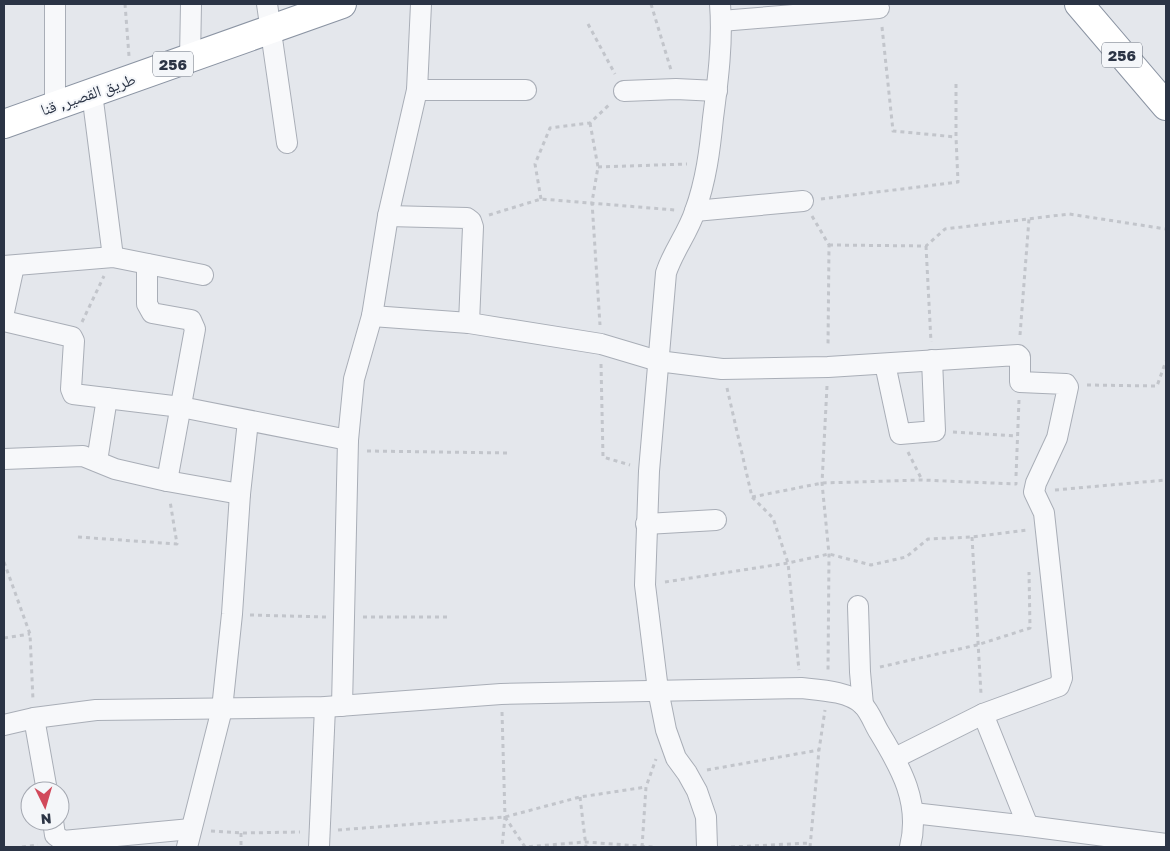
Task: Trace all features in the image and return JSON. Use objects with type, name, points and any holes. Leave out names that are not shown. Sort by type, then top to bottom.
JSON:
[{"type":"highway","name":"طريق القصير, قنا","points":[[4,124],[190,58],[269,16],[342,4]]},
{"type":"highway","name":"256","points":[[1079,4],[1166,106]]},
{"type":"street","points":[[55,4],[56,106]]},
{"type":"street","points":[[190,58],[191,4]]},
{"type":"street","points":[[319,839],[344,617],[348,445],[354,379],[372,316],[388,216],[417,90],[421,4]]},
{"type":"street","points":[[707,847],[706,817],[697,791],[676,758],[666,730],[658,690],[644,585],[649,471],[666,273],[676,248],[695,212],[708,163],[717,91],[721,12],[879,8]]},
{"type":"street","points":[[269,16],[287,143]]},
{"type":"street","points":[[624,91],[676,89],[717,91]]},
{"type":"street","points":[[417,90],[526,90]]},
{"type":"street","points":[[92,93],[113,257]]},
{"type":"street","points":[[695,212],[803,201]]},
{"type":"street","points":[[388,216],[467,218],[471,221],[473,226],[469,324]]},
{"type":"street","points":[[4,312],[9,266],[113,257],[203,275]]},
{"type":"street","points":[[147,264],[148,309],[152,313],[191,320],[195,329],[167,481]]},
{"type":"street","points":[[372,316],[469,324],[601,344],[658,361],[722,369],[828,368],[1019,355],[1020,382],[1066,384],[1068,387],[1057,438],[1036,483],[1034,492],[1044,513],[1061,683],[1059,686],[983,714],[895,758]]},
{"type":"street","points":[[4,321],[74,339],[73,394],[181,407],[348,445]]},
{"type":"street","points":[[885,364],[899,434],[935,431],[932,360]]},
{"type":"street","points":[[97,461],[106,398]]},
{"type":"street","points":[[54,831],[55,835],[63,840],[189,838],[222,709],[248,421]]},
{"type":"street","points":[[4,459],[83,456],[116,469],[167,481],[240,494]]},
{"type":"street","points":[[646,524],[716,520]]},
{"type":"street","points":[[858,606],[863,705],[895,758],[906,784],[914,813],[910,847]]},
{"type":"street","points":[[4,725],[34,718],[96,710],[333,707],[501,694],[658,690],[801,688],[846,695],[863,705]]},
{"type":"street","points":[[983,714],[1028,826]]},
{"type":"street","points":[[34,718],[45,781]]},
{"type":"street","points":[[914,813],[1166,844]]},
{"type":"path","points":[[125,4],[130,79]]},
{"type":"path","points":[[652,4],[676,89]]},
{"type":"path","points":[[879,8],[893,131],[956,137]]},
{"type":"path","points":[[541,199],[535,164],[550,128],[590,123],[624,91],[588,24]]},
{"type":"path","points":[[730,847],[810,845],[819,750],[828,691],[829,554],[822,483],[828,368],[829,245],[803,201],[958,182],[956,81]]},
{"type":"path","points":[[590,123],[598,167],[592,202],[601,344],[603,457],[649,471]]},
{"type":"path","points":[[598,167],[708,163]]},
{"type":"path","points":[[471,221],[541,199],[695,212]]},
{"type":"path","points":[[829,245],[926,246],[945,229],[1069,214],[1166,229]]},
{"type":"path","points":[[1019,355],[1029,219]]},
{"type":"path","points":[[926,246],[932,360]]},
{"type":"path","points":[[74,339],[113,257]]},
{"type":"path","points":[[1066,384],[1157,386],[1166,361]]},
{"type":"path","points":[[722,369],[752,496],[772,518],[788,563],[801,688]]},
{"type":"path","points":[[752,496],[822,483],[922,480],[1016,484],[1020,382]]},
{"type":"path","points":[[935,431],[1017,436]]},
{"type":"path","points":[[899,434],[922,480]]},
{"type":"path","points":[[348,445],[509,453]]},
{"type":"path","points":[[1034,492],[1166,480]]},
{"type":"path","points":[[78,537],[177,544],[167,481]]},
{"type":"path","points":[[644,585],[788,563],[829,554],[871,565],[906,557],[928,539],[972,537],[1028,530]]},
{"type":"path","points":[[972,537],[977,645],[983,714]]},
{"type":"path","points":[[4,562],[30,634],[34,718]]},
{"type":"path","points":[[860,672],[977,645],[1030,628],[1029,569]]},
{"type":"path","points":[[232,614],[447,617]]},
{"type":"path","points":[[4,638],[30,634]]},
{"type":"path","points":[[501,694],[505,817],[502,847]]},
{"type":"path","points":[[687,773],[819,750]]},
{"type":"path","points":[[189,838],[241,833],[319,839],[505,817],[580,797],[646,787],[642,847]]},
{"type":"path","points":[[580,797],[586,847]]},
{"type":"path","points":[[505,817],[525,847],[585,842],[653,847]]},
{"type":"path","points":[[241,833],[242,847]]}]
